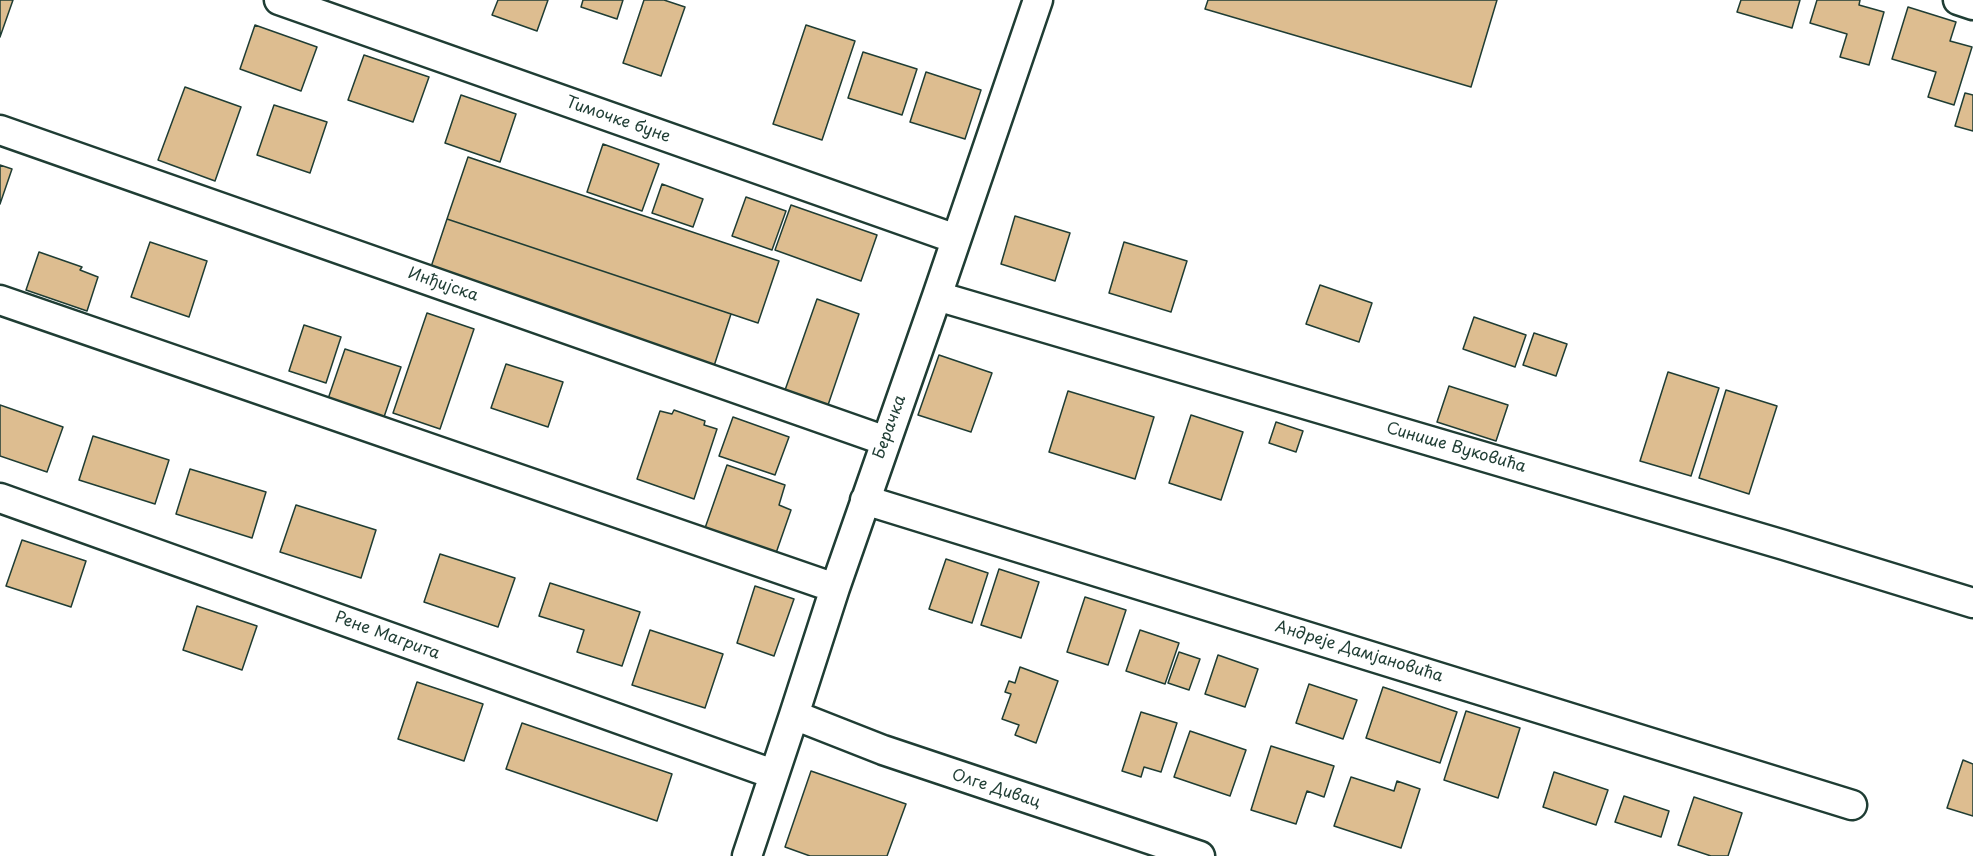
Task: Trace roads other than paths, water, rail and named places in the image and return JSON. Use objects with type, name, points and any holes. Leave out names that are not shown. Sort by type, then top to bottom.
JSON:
[{"type":"street","name":"Тимочке буне","points":[[279,0],[956,239]]},
{"type":"street","name":"Берачка","points":[[747,856],[835,588],[938,296],[1038,0]]},
{"type":"street","points":[[1958,0],[1973,4]]},
{"type":"street","name":"Инђијска","points":[[0,130],[886,441]]},
{"type":"street","name":"Синише Вуковића","points":[[938,296],[1973,603]]},
{"type":"street","points":[[0,300],[835,588]]},
{"type":"street","name":"Рене Магрита","points":[[0,498],[773,774]]},
{"type":"street","name":"Андреје Дамјановића","points":[[865,500],[1852,805]]},
{"type":"street","name":"Олге Дивац","points":[[794,715],[913,761],[1200,856]]}]
